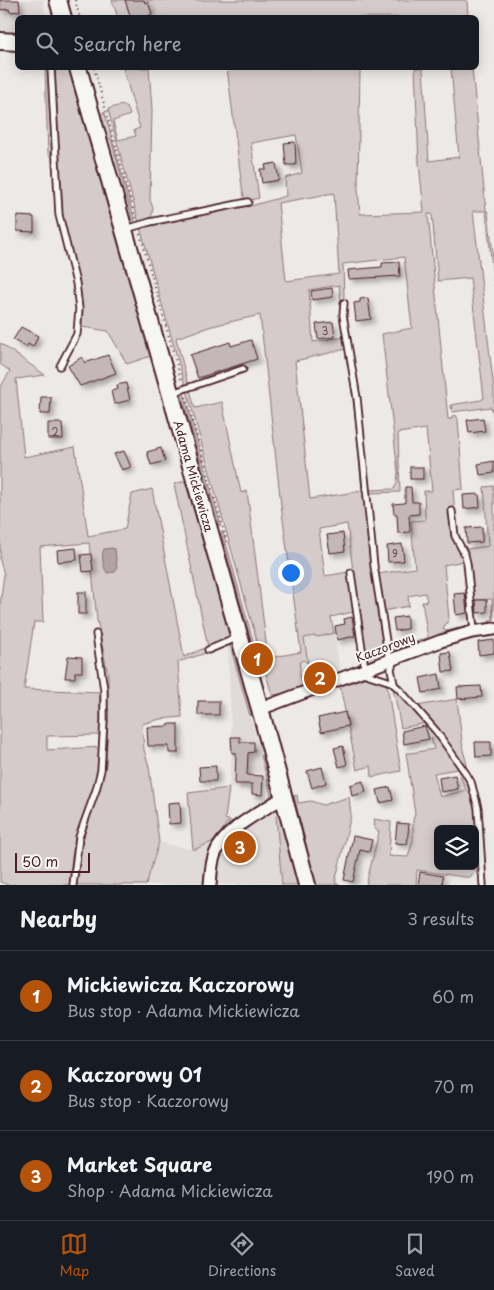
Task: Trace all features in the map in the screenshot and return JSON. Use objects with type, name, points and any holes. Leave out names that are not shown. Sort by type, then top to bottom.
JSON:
[{"type":"street","points":[[58,0],[62,15]]},
{"type":"street","points":[[0,41],[15,42]]},
{"type":"street","name":"Adama Mickiewicza","points":[[79,70],[131,228],[177,392],[240,637],[307,885]]},
{"type":"street","name":"Kaczorowy","points":[[260,709],[456,635],[494,629]]},
{"type":"street","points":[[210,885],[215,854],[224,839],[236,828],[284,797]]},
{"type":"lane","points":[[51,70],[59,215],[76,283],[79,309],[77,334],[60,366]]},
{"type":"lane","points":[[131,228],[248,202]]},
{"type":"lane","points":[[344,303],[342,315],[357,398],[374,566],[392,659],[391,669],[394,684]]},
{"type":"lane","points":[[177,392],[244,368]]},
{"type":"lane","points":[[452,511],[455,536],[468,563],[474,632]]},
{"type":"lane","points":[[351,573],[362,670],[394,684],[439,734],[471,782],[478,808],[483,885]]},
{"type":"lane","points":[[73,885],[79,837],[98,785],[101,770],[104,690],[96,634]]},
{"type":"lane","points":[[208,650],[240,637]]},
{"type":"path","points":[[75,0],[79,15]]},
{"type":"path","points":[[94,70],[131,228],[177,392],[230,550]]},
{"type":"shaded area","points":[[0,0],[43,0],[45,15],[15,15],[15,33],[0,33]]},
{"type":"shaded area","points":[[112,0],[467,0],[468,15],[117,15]]},
{"type":"shaded area","points":[[45,70],[49,70],[53,142],[50,156],[48,153]]},
{"type":"shaded area","points":[[55,70],[71,70],[151,356],[127,364],[108,331],[82,327],[81,294],[62,211]]},
{"type":"shaded area","points":[[124,70],[149,70],[152,109],[150,200],[153,208],[151,219],[245,201],[227,70],[360,70],[358,188],[360,214],[424,212],[419,163],[415,70],[423,70],[429,161],[459,157],[451,70],[472,70],[486,210],[488,212],[494,264],[494,286],[486,211],[473,211],[494,390],[494,418],[491,407],[452,412],[451,405],[484,398],[470,278],[438,281],[432,214],[428,214],[448,419],[452,419],[452,416],[456,415],[458,419],[463,489],[453,490],[455,516],[450,510],[448,514],[451,522],[451,536],[464,558],[467,586],[464,561],[444,565],[449,619],[443,629],[447,631],[459,628],[390,652],[385,620],[391,650],[428,638],[422,602],[427,601],[425,593],[408,596],[409,606],[383,611],[376,563],[378,574],[415,568],[411,521],[425,520],[424,491],[432,491],[426,429],[398,433],[400,492],[369,493],[349,342],[354,360],[362,419],[369,490],[394,489],[397,483],[398,472],[382,334],[412,328],[404,257],[343,264],[344,297],[341,303],[339,285],[309,290],[313,342],[345,337],[354,397],[372,567],[385,654],[366,662],[347,524],[319,529],[325,576],[348,572],[353,612],[331,617],[334,633],[304,638],[308,663],[303,660],[300,662],[303,686],[281,694],[272,695],[187,391],[190,390],[195,408],[222,402],[241,493],[247,491],[268,658],[301,652],[281,505],[260,315],[212,326],[176,338],[188,384],[185,385],[140,227],[149,224],[149,219],[139,223],[108,109],[124,106],[129,111],[130,115],[113,121],[118,140],[136,136],[134,130],[140,128]],"holes":[[[296,135],[302,173],[285,178],[286,196],[247,207],[246,201],[259,198],[251,143]],[[334,193],[339,274],[286,281],[278,203]],[[346,349],[355,414],[362,491],[310,499],[295,361]]]},
{"type":"shaded area","points":[[104,111],[135,221],[133,221],[111,140],[104,133],[100,117]]},
{"type":"shaded area","points":[[0,343],[45,375],[16,379],[24,457],[75,447],[88,536],[125,529],[132,494],[152,489],[184,657],[207,647],[209,652],[178,662],[182,717],[160,719],[142,724],[144,750],[149,767],[159,842],[146,885],[77,885],[81,848],[106,763],[108,718],[108,675],[97,620],[89,543],[40,547],[43,622],[34,622],[24,689],[100,692],[100,735],[47,736],[47,750],[100,747],[96,785],[85,809],[76,839],[70,885],[8,885],[0,882],[0,606],[4,574],[0,561],[0,388],[10,371],[0,364]]},
{"type":"shaded area","points":[[184,393],[221,526],[219,526],[182,394]]},
{"type":"shaded area","points":[[185,481],[232,637],[208,647],[174,484]]},
{"type":"shaded area","points":[[494,486],[494,622],[489,621],[493,620],[492,599],[474,600],[467,549],[488,546],[484,487]]},
{"type":"shaded area","points":[[221,532],[223,532],[257,655],[255,655]]},
{"type":"shaded area","points":[[104,549],[115,549],[117,568],[115,572],[107,573],[104,568],[103,552]]},
{"type":"shaded area","points":[[334,633],[340,671],[315,680],[311,676],[304,638],[321,637]]},
{"type":"shaded area","points":[[229,643],[234,643],[254,707],[250,716],[230,645],[218,649]]},
{"type":"shaded area","points":[[228,645],[230,645],[266,774],[251,773],[250,790],[229,788],[232,753]]},
{"type":"shaded area","points":[[367,677],[387,685],[401,771],[372,777],[371,766],[357,770],[340,686]]},
{"type":"shaded area","points":[[393,687],[427,723],[401,728]]},
{"type":"shaded area","points":[[457,699],[463,750],[467,765],[463,766],[435,725],[417,706]]},
{"type":"shaded area","points":[[435,735],[439,737],[464,776],[473,799],[477,825],[434,825],[434,870],[476,870],[470,877],[464,877],[417,870],[416,885],[366,885],[379,832],[375,829],[374,819],[391,822],[389,856],[408,857],[413,840],[413,820],[415,814],[406,753],[434,749],[431,738],[436,737]],"holes":[[[457,769],[466,790],[440,797],[434,773]]]},
{"type":"shaded area","points":[[261,755],[267,755],[273,775],[274,789],[272,795],[268,801],[242,822],[231,825],[227,822],[217,840],[193,850],[188,793],[229,788],[225,819],[236,823],[267,801],[271,795]]},
{"type":"shaded area","points":[[297,795],[298,803],[311,801],[323,805],[349,797],[351,815],[335,883],[340,885],[316,885],[294,796]]},
{"type":"shaded area","points":[[275,809],[282,885],[146,885],[159,842],[193,850],[238,831]]},
{"type":"shaded area","points":[[280,814],[299,885],[282,885],[276,816]]},
{"type":"building","points":[[0,0],[19,0],[20,11],[0,10]]},
{"type":"building","points":[[125,0],[144,0],[145,3],[148,2],[152,14],[130,15]]},
{"type":"building","points":[[295,142],[296,165],[286,165],[284,143]]},
{"type":"building","points":[[276,163],[279,180],[262,183],[260,169],[266,169],[265,165]]},
{"type":"building","points":[[17,216],[34,217],[34,232],[17,231]]},
{"type":"building","points":[[399,262],[400,276],[349,279],[348,270],[382,267],[382,263]]},
{"type":"building","points":[[332,288],[333,297],[312,300],[311,291]]},
{"type":"building","points":[[368,298],[371,319],[356,321],[354,303],[360,302],[360,299]]},
{"type":"building","points":[[333,322],[335,337],[318,339],[316,324]]},
{"type":"building","points":[[21,327],[38,336],[33,347],[28,344],[26,347],[13,340]]},
{"type":"building","points":[[251,340],[257,359],[198,378],[190,355],[230,342],[231,346]]},
{"type":"building","points":[[108,355],[116,373],[80,386],[68,366],[82,357],[85,363]]},
{"type":"building","points":[[126,383],[130,400],[114,404],[111,391],[118,389],[117,385]]},
{"type":"building","points":[[41,397],[51,397],[50,414],[40,414]]},
{"type":"building","points":[[483,418],[485,431],[469,433],[467,420]]},
{"type":"building","points":[[48,423],[62,423],[63,439],[48,439]]},
{"type":"building","points":[[161,448],[165,461],[151,465],[147,452]]},
{"type":"building","points":[[124,451],[131,467],[122,470],[114,454]]},
{"type":"building","points":[[494,461],[494,473],[480,475],[478,464]]},
{"type":"building","points":[[410,467],[423,467],[423,479],[410,479]]},
{"type":"building","points":[[405,487],[411,487],[412,502],[419,502],[419,514],[409,515],[410,532],[398,533],[397,514],[394,514],[393,504],[405,503]]},
{"type":"building","points":[[479,494],[480,507],[464,509],[463,495]]},
{"type":"building","points":[[482,527],[482,542],[467,543],[466,528]]},
{"type":"building","points":[[343,533],[345,551],[330,553],[327,535]]},
{"type":"building","points":[[402,544],[404,561],[388,562],[387,546]]},
{"type":"building","points":[[76,548],[77,560],[58,562],[57,550]]},
{"type":"building","points":[[91,554],[93,571],[83,572],[81,555]]},
{"type":"building","points":[[78,592],[86,592],[86,614],[78,614]]},
{"type":"building","points":[[465,593],[467,613],[456,615],[454,594]]},
{"type":"building","points":[[476,600],[487,600],[487,612],[477,613]]},
{"type":"building","points":[[407,616],[407,629],[395,631],[393,618]]},
{"type":"building","points":[[352,617],[355,636],[337,640],[335,626],[345,624],[344,619]]},
{"type":"building","points":[[494,640],[494,653],[479,655],[478,642]]},
{"type":"building","points":[[450,652],[453,671],[443,672],[441,653]]},
{"type":"building","points":[[68,656],[82,657],[82,672],[75,672],[75,678],[65,678]]},
{"type":"building","points":[[439,674],[441,689],[423,693],[420,678]]},
{"type":"building","points":[[481,686],[482,697],[458,699],[457,687]]},
{"type":"building","points":[[198,701],[219,701],[219,715],[198,715]]},
{"type":"building","points":[[345,712],[348,726],[321,732],[318,718]]},
{"type":"building","points":[[169,724],[178,724],[178,753],[169,753],[169,746],[148,746],[147,727],[169,726]]},
{"type":"building","points":[[425,726],[429,739],[404,744],[402,731]]},
{"type":"building","points":[[231,737],[240,737],[240,742],[254,742],[254,752],[248,753],[247,775],[263,776],[262,795],[252,794],[252,784],[235,784],[236,753],[232,753]]},
{"type":"building","points":[[475,742],[491,742],[491,756],[476,757]]},
{"type":"building","points":[[343,746],[347,765],[339,767],[334,748]]},
{"type":"building","points":[[216,766],[216,781],[200,781],[199,767]]},
{"type":"building","points":[[322,767],[326,783],[312,788],[307,771]]},
{"type":"building","points":[[455,775],[458,789],[441,792],[439,778]]},
{"type":"building","points":[[363,781],[366,792],[352,796],[350,785]]},
{"type":"building","points":[[390,787],[393,800],[380,803],[377,790]]},
{"type":"building","points":[[180,802],[181,823],[169,824],[168,803]]},
{"type":"building","points":[[397,823],[409,824],[407,844],[395,843]]},
{"type":"building","points":[[353,836],[372,840],[369,852],[360,850],[353,882],[344,880]]},
{"type":"building","points":[[420,872],[443,876],[442,885],[418,885]]},
{"type":"place","name":"Mickiewicza Kaczorowy","points":[[257,659]]},
{"type":"place","name":"Kaczorowy 01","points":[[320,678]]},
{"type":"place","name":"Market Square","points":[[240,847]]}]
